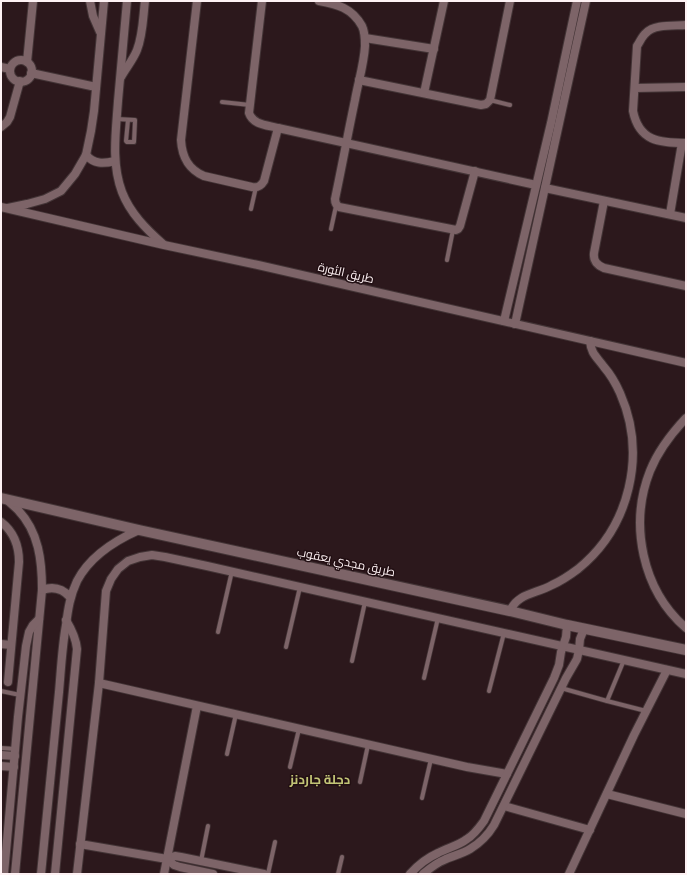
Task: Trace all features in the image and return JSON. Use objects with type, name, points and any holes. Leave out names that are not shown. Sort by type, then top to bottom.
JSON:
[{"type":"street","points":[[27,62],[33,1]]},
{"type":"street","points":[[90,1],[93,16],[101,33]]},
{"type":"street","points":[[3,208],[45,199],[61,191],[75,174],[86,155],[91,131],[104,1]]},
{"type":"street","points":[[127,1],[115,161],[120,185],[133,213],[142,225],[164,245]]},
{"type":"street","points":[[120,80],[137,50],[140,40],[145,1]]},
{"type":"street","points":[[197,1],[181,140],[183,155],[191,168],[204,176],[256,187],[262,185],[278,128]]},
{"type":"street","points":[[262,1],[249,113],[253,121],[278,128],[536,185]]},
{"type":"street","points":[[319,1],[339,5],[349,10],[357,18],[362,27],[365,38],[365,48],[335,199],[336,205],[339,207],[454,230],[458,229],[460,226],[476,171]]},
{"type":"street","points":[[424,93],[444,1]]},
{"type":"street","points":[[359,80],[484,105],[488,103],[490,100],[510,1]]},
{"type":"street","points":[[504,322],[551,123],[577,1]]},
{"type":"street","points":[[515,324],[586,1]]},
{"type":"street","points":[[670,214],[684,143],[662,142],[648,137],[642,132],[634,120],[633,111],[637,46],[646,32],[654,28],[686,25]]},
{"type":"street","points":[[365,38],[434,49]]},
{"type":"street","points":[[18,60],[24,60],[27,62],[31,67],[31,73],[27,80],[20,81],[13,79],[10,69],[13,63],[18,60]]},
{"type":"street","points":[[1,67],[10,69]]},
{"type":"street","points":[[31,73],[96,87]]},
{"type":"street","points":[[1,127],[10,117],[20,81]]},
{"type":"street","points":[[635,88],[686,86]]},
{"type":"street","points":[[86,155],[95,162],[108,163],[115,161]]},
{"type":"street","points":[[545,188],[686,218]]},
{"type":"street","points":[[604,201],[594,253],[595,262],[604,268],[686,286]]},
{"type":"street","name":"طريق الثورة","points":[[3,208],[164,245],[265,266],[686,363]]},
{"type":"street","points":[[510,611],[520,598],[552,586],[588,560],[612,530],[627,496],[631,481],[633,459],[632,436],[629,421],[620,393],[605,367],[593,354],[590,341]]},
{"type":"street","points":[[686,418],[662,447],[653,465],[642,497],[640,524],[643,551],[650,576],[656,589],[670,611],[678,622],[686,628]]},
{"type":"street","points":[[3,498],[18,510],[28,524],[40,555],[42,572],[40,619],[15,874]]},
{"type":"street","name":"طريق مجدي يعقوب","points":[[3,498],[139,530],[510,611],[584,629],[686,650]]},
{"type":"street","points":[[1,522],[12,534],[18,547],[19,555],[8,682]]},
{"type":"street","points":[[42,874],[63,642],[70,596],[78,580],[98,555],[123,537],[139,530]]},
{"type":"street","points":[[76,874],[98,684],[106,590],[118,569],[128,561],[140,557],[152,555],[165,557],[686,674]]},
{"type":"street","points":[[42,590],[47,588],[57,588],[70,596]]},
{"type":"street","points":[[4,874],[26,646],[29,632],[33,625],[40,619]]},
{"type":"street","points":[[55,874],[78,649],[74,633],[66,620]]},
{"type":"street","points":[[410,874],[428,858],[460,843],[474,834],[484,821],[554,678],[566,638],[567,625]]},
{"type":"street","points":[[423,874],[443,860],[470,849],[484,838],[494,825],[568,673],[577,659],[580,639],[584,629]]},
{"type":"street","points":[[1,644],[11,645]]},
{"type":"street","points":[[569,874],[634,735],[667,670]]},
{"type":"street","points":[[98,684],[468,767],[507,774]]},
{"type":"street","points":[[164,874],[197,706]]},
{"type":"street","points":[[1,755],[15,753]]},
{"type":"street","points":[[1,766],[14,767]]},
{"type":"street","points":[[607,794],[686,814]]},
{"type":"street","points":[[504,806],[590,830]]},
{"type":"street","points":[[484,821],[494,825]]},
{"type":"street","points":[[8,836],[18,837]]},
{"type":"street","points":[[80,844],[167,859],[175,856],[264,874]]},
{"type":"street","points":[[167,859],[174,865],[208,873]]},
{"type":"lane","points":[[490,100],[510,105]]},
{"type":"lane","points":[[222,102],[250,105]]},
{"type":"lane","points":[[117,119],[136,120],[134,142],[126,141],[128,120]]},
{"type":"lane","points":[[251,209],[256,187]]},
{"type":"lane","points":[[331,229],[336,205]]},
{"type":"lane","points":[[447,260],[454,230]]},
{"type":"lane","points":[[218,632],[232,572]]},
{"type":"lane","points":[[286,647],[300,587]]},
{"type":"lane","points":[[352,661],[365,601]]},
{"type":"lane","points":[[424,678],[438,618]]},
{"type":"lane","points":[[489,691],[504,632]]},
{"type":"lane","points":[[607,701],[624,660]]},
{"type":"lane","points":[[561,688],[647,711]]},
{"type":"lane","points":[[1,692],[21,695]]},
{"type":"lane","points":[[227,754],[236,714]]},
{"type":"lane","points":[[290,767],[299,728]]},
{"type":"lane","points":[[360,782],[368,744]]},
{"type":"lane","points":[[1,748],[15,753]]},
{"type":"lane","points":[[422,798],[431,758]]},
{"type":"lane","points":[[201,861],[208,826]]},
{"type":"lane","points":[[268,874],[275,842]]},
{"type":"lane","points":[[338,874],[342,857]]},
{"type":"district","name":"دجلة جاردنز","points":[[320,779]]}]
